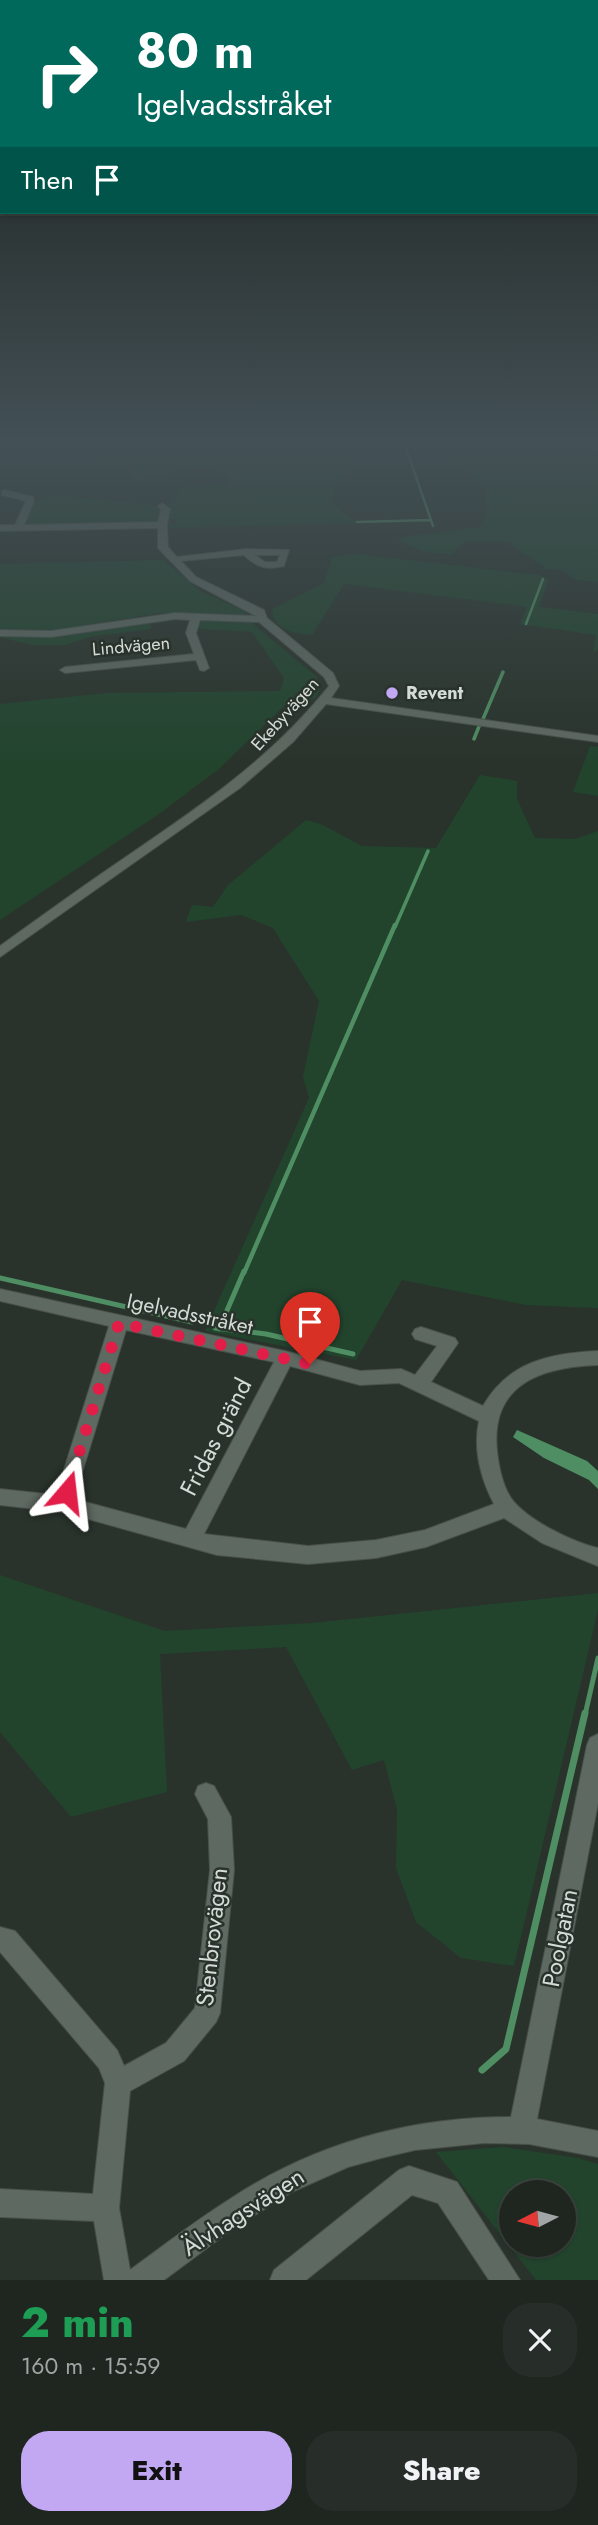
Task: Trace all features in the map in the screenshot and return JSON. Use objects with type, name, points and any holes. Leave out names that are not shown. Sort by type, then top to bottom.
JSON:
[{"type":"street","points":[[0,633],[51,634],[144,619],[196,616],[262,619],[260,612],[192,579],[166,551]]},
{"type":"street","points":[[174,559],[246,552]]},
{"type":"street","name":"Lindvägen","points":[[196,616],[191,633],[204,668]]},
{"type":"street","name":"Ekebyvägen","points":[[0,953],[113,871],[234,789],[268,760],[324,700],[334,686],[329,676],[262,619]]},
{"type":"street","name":"Lindvägen","points":[[65,670],[199,657]]},
{"type":"street","points":[[324,700],[598,739]]},
{"type":"street","name":"Igelvadsstråket","points":[[0,1295],[285,1358],[360,1378],[410,1380],[486,1416]]},
{"type":"street","points":[[63,1504],[119,1323]]},
{"type":"street","points":[[410,1380],[449,1343],[421,1334]]},
{"type":"street","points":[[598,1357],[568,1359],[521,1377],[502,1389],[486,1416],[485,1445],[490,1470],[507,1508],[551,1538],[598,1557]]},
{"type":"street","name":"Fridas gränd","points":[[191,1539],[285,1358]]},
{"type":"street","points":[[0,1497],[63,1504],[217,1546],[308,1555],[376,1549],[426,1538],[507,1508]]},
{"type":"street","name":"Poolgatan","points":[[522,2130],[598,1745]]},
{"type":"street","name":"Stenbrovägen","points":[[118,2083],[175,2052],[207,2013],[222,1870],[219,1817],[206,1794]]},
{"type":"street","points":[[0,1939],[6,1940],[108,2059],[118,2083],[106,2208],[118,2280]]},
{"type":"street","name":"Älvhagsvägen","points":[[140,2280],[254,2199],[322,2162],[409,2136],[450,2130],[522,2130],[598,2144]]},
{"type":"street","points":[[292,2277],[409,2180],[447,2192],[506,2280]]},
{"type":"street","points":[[0,2203],[106,2208]]},
{"type":"shaded area","points":[[424,551],[455,551],[451,555]]},
{"type":"shaded area","points":[[521,551],[598,551],[598,582],[576,580],[562,570],[546,569]]},
{"type":"shaded area","points":[[356,554],[539,575],[549,579],[539,607],[598,614],[598,650],[593,652],[596,635],[520,624],[527,607],[344,584],[312,635],[286,630],[276,622],[272,609],[324,583],[332,557]]},
{"type":"shaded area","points":[[164,560],[200,591],[248,615],[161,613],[54,630],[0,629],[0,564]]},
{"type":"shaded area","points":[[200,620],[252,623],[317,677],[320,688],[316,698],[285,705],[220,768],[159,814],[0,920],[0,704],[107,693],[280,691],[284,678],[252,632],[199,629],[196,626]]},
{"type":"shaded area","points":[[150,623],[151,629],[89,637],[66,645],[31,645],[0,637],[56,636]]},
{"type":"shaded area","points":[[590,746],[598,747],[598,796],[573,792]]},
{"type":"shaded area","points":[[480,775],[517,781],[517,799],[535,838],[575,839],[598,831],[598,1308],[526,1305],[402,1280],[356,1360],[205,1331],[309,1098],[303,1077],[319,1001],[273,928],[241,915],[186,922],[192,905],[213,907],[228,885],[306,820],[321,824],[362,846],[436,848]]},
{"type":"shaded area","points":[[517,1430],[587,1461],[598,1471],[598,1489],[589,1480],[544,1458],[513,1437]]},
{"type":"shaded area","points":[[0,1575],[165,1631],[312,1623],[598,1593],[598,1610],[514,1966],[461,1958],[416,1922],[396,1868],[397,1809],[384,1760],[352,1770],[286,1647],[160,1654],[167,1792],[71,1817],[0,1732]]},
{"type":"shaded area","points":[[503,2147],[578,2158],[598,2164],[598,2280],[536,2280],[519,2258],[576,2258],[576,2180],[499,2180],[499,2233],[436,2152]]},
{"type":"waterway","points":[[526,624],[543,579]]},
{"type":"waterway","points":[[483,719],[503,672]]},
{"type":"waterway","points":[[474,739],[480,724]]},
{"type":"waterway","points":[[395,927],[428,851]]},
{"type":"waterway","points":[[244,1273],[395,925]]},
{"type":"waterway","points":[[219,1328],[244,1271]]},
{"type":"waterway","points":[[0,1278],[192,1322]]},
{"type":"waterway","points":[[215,1328],[219,1328]]},
{"type":"waterway","points":[[219,1328],[266,1334],[353,1354]]},
{"type":"waterway","points":[[585,1715],[598,1658]]},
{"type":"waterway","points":[[482,2070],[506,2049],[585,1713]]},
{"type":"place","name":"Revent","points":[[392,693]]},
{"type":"route","points":[[67,1492],[119,1323],[310,1364]]}]
